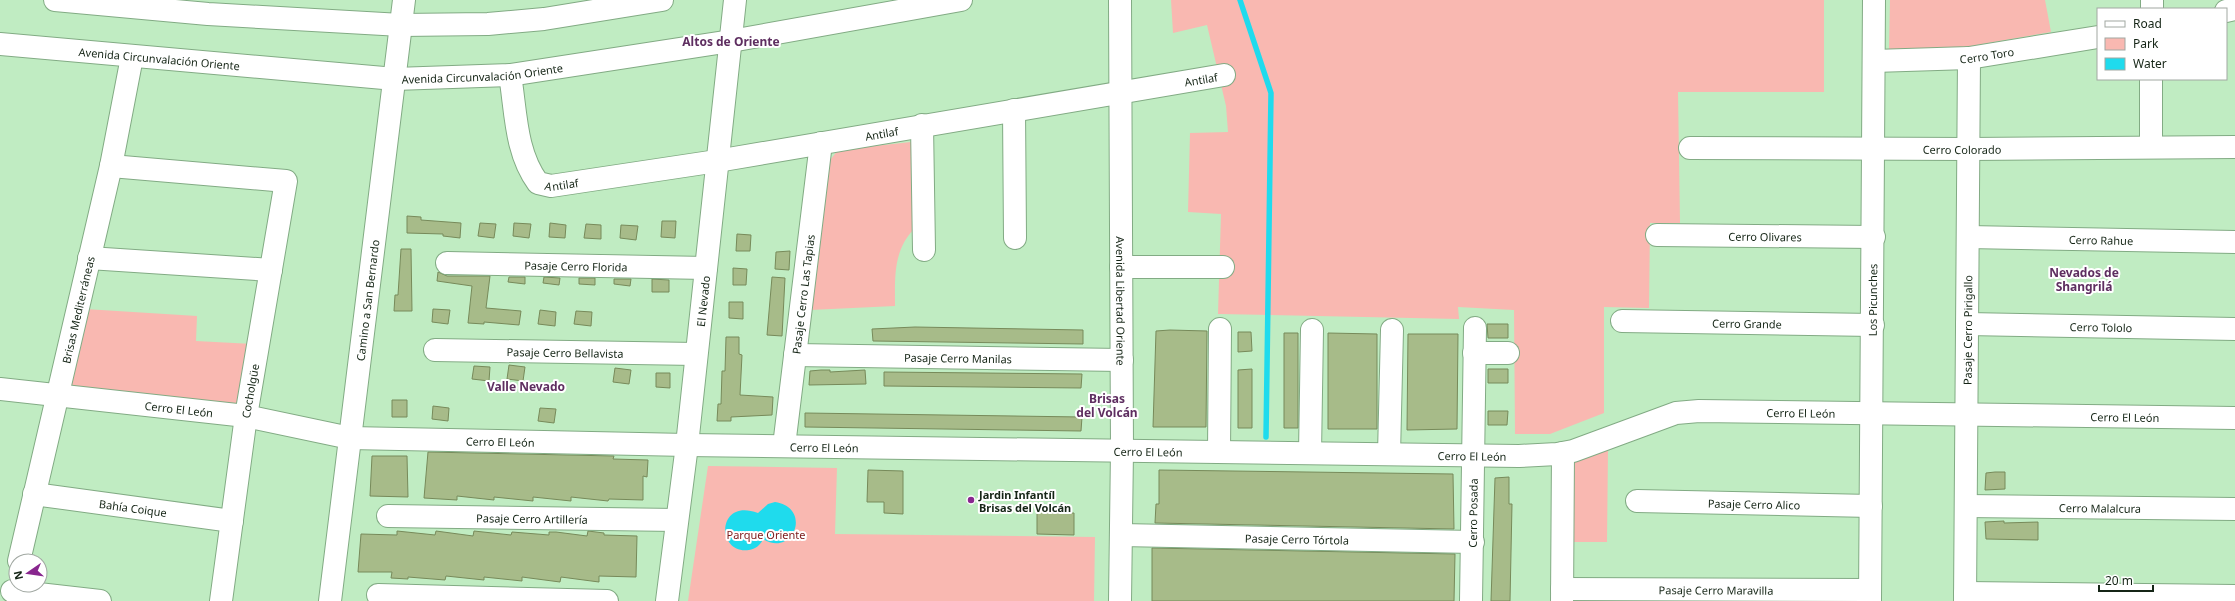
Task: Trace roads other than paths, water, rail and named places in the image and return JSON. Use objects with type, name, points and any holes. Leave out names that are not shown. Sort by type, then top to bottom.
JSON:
[{"type":"street","points":[[55,0],[208,14],[401,25],[488,24],[544,19],[662,0]]},
{"type":"street","name":"Camino a San Bernardo","points":[[330,601],[404,0]]},
{"type":"street","name":"El Nevado","points":[[667,601],[687,445],[735,0]]},
{"type":"street","name":"Avenida Circunvalación Oriente","points":[[0,44],[132,57],[395,79],[510,75],[731,41],[961,0]]},
{"type":"street","name":"Avenida Libertad Oriente","points":[[1120,0],[1122,360],[1120,601]]},
{"type":"street","name":"Los Picunches","points":[[1870,596],[1874,237],[1874,0]]},
{"type":"street","name":"Cerro Toro","points":[[1874,61],[1969,58],[2097,37]]},
{"type":"street","name":"Brisas Mediterráneas","points":[[21,553],[111,166],[132,57]]},
{"type":"street","name":"Pasaje Cerro Pirigallo","points":[[1965,597],[1969,58]]},
{"type":"street","name":"Antilaf","points":[[510,75],[523,156],[530,172],[538,183],[551,186],[717,161],[922,125],[1224,75]]},
{"type":"street","points":[[2151,80],[2151,147]]},
{"type":"street","points":[[1014,110],[1015,238]]},
{"type":"street","points":[[922,125],[924,250]]},
{"type":"street","name":"Pasaje Cerro Las Tapias","points":[[784,446],[821,143]]},
{"type":"street","name":"Cerro Colorado","points":[[1690,148],[1969,149],[2235,147]]},
{"type":"street","name":"Cocholgüe","points":[[111,166],[286,181],[246,416],[221,601]]},
{"type":"street","name":"Cerro Olivares","points":[[1657,235],[1874,237]]},
{"type":"street","name":"Cerro Rahue","points":[[1968,237],[2235,242]]},
{"type":"street","points":[[89,258],[271,270]]},
{"type":"street","name":"Pasaje Cerro Florida","points":[[447,263],[706,268]]},
{"type":"street","points":[[1121,267],[1223,267]]},
{"type":"street","name":"Cerro Grande","points":[[1622,321],[1873,325]]},
{"type":"street","name":"Cerro Tololo","points":[[1967,324],[2235,329]]},
{"type":"street","name":"Cerro Posada","points":[[1471,601],[1475,328]]},
{"type":"street","points":[[1219,452],[1220,329]]},
{"type":"street","points":[[1310,453],[1312,330]]},
{"type":"street","points":[[1389,454],[1392,330]]},
{"type":"street","name":"Pasaje Cerro Bellavista","points":[[435,350],[696,354]]},
{"type":"street","points":[[1474,354],[1508,353]]},
{"type":"street","name":"Pasaje Cerro Manilas","points":[[795,355],[1122,360]]},
{"type":"street","name":"Cerro El León","points":[[0,389],[58,397],[246,416],[350,438],[687,445],[1219,452],[1538,456],[1563,453],[1589,445],[1676,413],[1707,411],[2235,418]]},
{"type":"street","points":[[1562,595],[1563,453]]},
{"type":"street","name":"Bahía Coique","points":[[34,494],[232,521]]},
{"type":"street","name":"Pasaje Cerro Alico","points":[[1637,501],[1871,506]]},
{"type":"street","name":"Cerro Malalcura","points":[[1966,506],[2235,509]]},
{"type":"street","name":"Pasaje Cerro Artillería","points":[[388,516],[677,520]]},
{"type":"street","name":"Pasaje Cerro Tórtola","points":[[1121,535],[1473,542]]},
{"type":"street","points":[[46,593],[100,601]]},
{"type":"street","points":[[378,595],[607,601]]},
{"type":"street","name":"Pasaje Cerro Maravilla","points":[[1562,595],[1870,596]]},
{"type":"street","points":[[1965,597],[2235,596]]},
{"type":"water","points":[[775,502],[787,506],[793,513],[796,521],[794,530],[790,537],[783,542],[774,543],[763,539],[758,546],[749,550],[738,549],[731,544],[726,536],[725,527],[728,519],[734,513],[744,510],[758,513],[768,504]]},
{"type":"waterway","points":[[1240,0],[1271,93],[1266,437]]},
{"type":"place","name":"Jardin Infantíl Brisas del Volcán","points":[[971,500]]},
{"type":"district","name":"Altos de Oriente","points":[[731,41]]},
{"type":"district","name":"Nevados de Shangrilá","points":[[2084,279]]},
{"type":"district","name":"Valle Nevado","points":[[526,386]]},
{"type":"district","name":"Brisas del Volcán","points":[[1107,405]]},
{"type":"park label","name":"Parque Oriente","points":[[766,534]]}]
